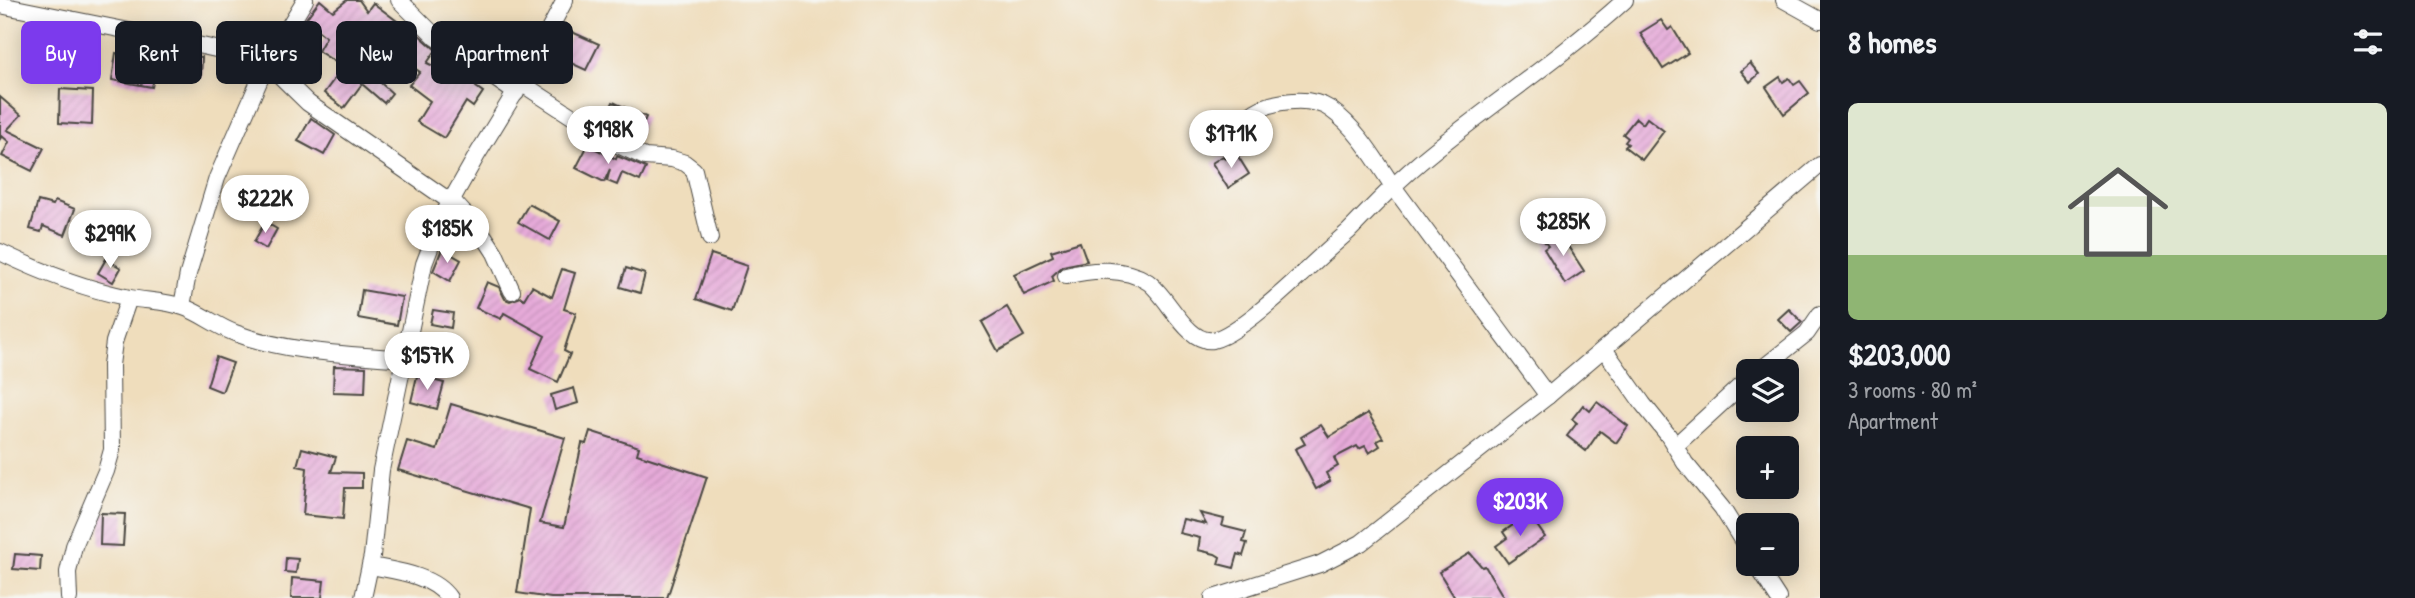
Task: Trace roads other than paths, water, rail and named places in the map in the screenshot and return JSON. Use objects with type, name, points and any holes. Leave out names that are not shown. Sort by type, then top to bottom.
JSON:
[{"type":"street","points":[[292,21],[304,0]]},
{"type":"street","points":[[399,0],[437,38],[613,144],[645,157],[685,163],[694,170],[709,238]]},
{"type":"street","points":[[363,598],[370,566],[381,470],[402,359],[424,264],[442,217],[519,88],[565,0]]},
{"type":"street","points":[[1066,276],[1087,270],[1135,275],[1156,289],[1189,331],[1197,337],[1212,340],[1230,333],[1284,292],[1392,186],[1588,33],[1625,0]]},
{"type":"street","points":[[1784,0],[1818,18]]},
{"type":"street","points":[[0,5],[27,5],[216,49]]},
{"type":"street","points":[[182,306],[188,274],[217,178],[258,84]]},
{"type":"street","points":[[289,84],[308,103],[452,201],[482,233],[495,253],[512,291]]},
{"type":"street","points":[[1232,139],[1249,117],[1271,103],[1301,101],[1329,108],[1356,135],[1548,396]]},
{"type":"street","points":[[1213,598],[1320,564],[1361,543],[1548,396],[1820,165]]},
{"type":"street","points":[[0,252],[28,266],[78,284],[128,298],[182,306],[234,333],[283,346],[402,359]]},
{"type":"street","points":[[69,598],[68,572],[74,546],[106,471],[112,450],[111,365],[114,342],[128,298]]},
{"type":"street","points":[[1774,359],[1807,333],[1820,314]]},
{"type":"street","points":[[1604,349],[1736,531]]},
{"type":"street","points":[[1675,446],[1736,390]]},
{"type":"street","points":[[370,566],[419,578],[444,591],[449,598]]},
{"type":"street","points":[[1764,576],[1778,598]]}]
